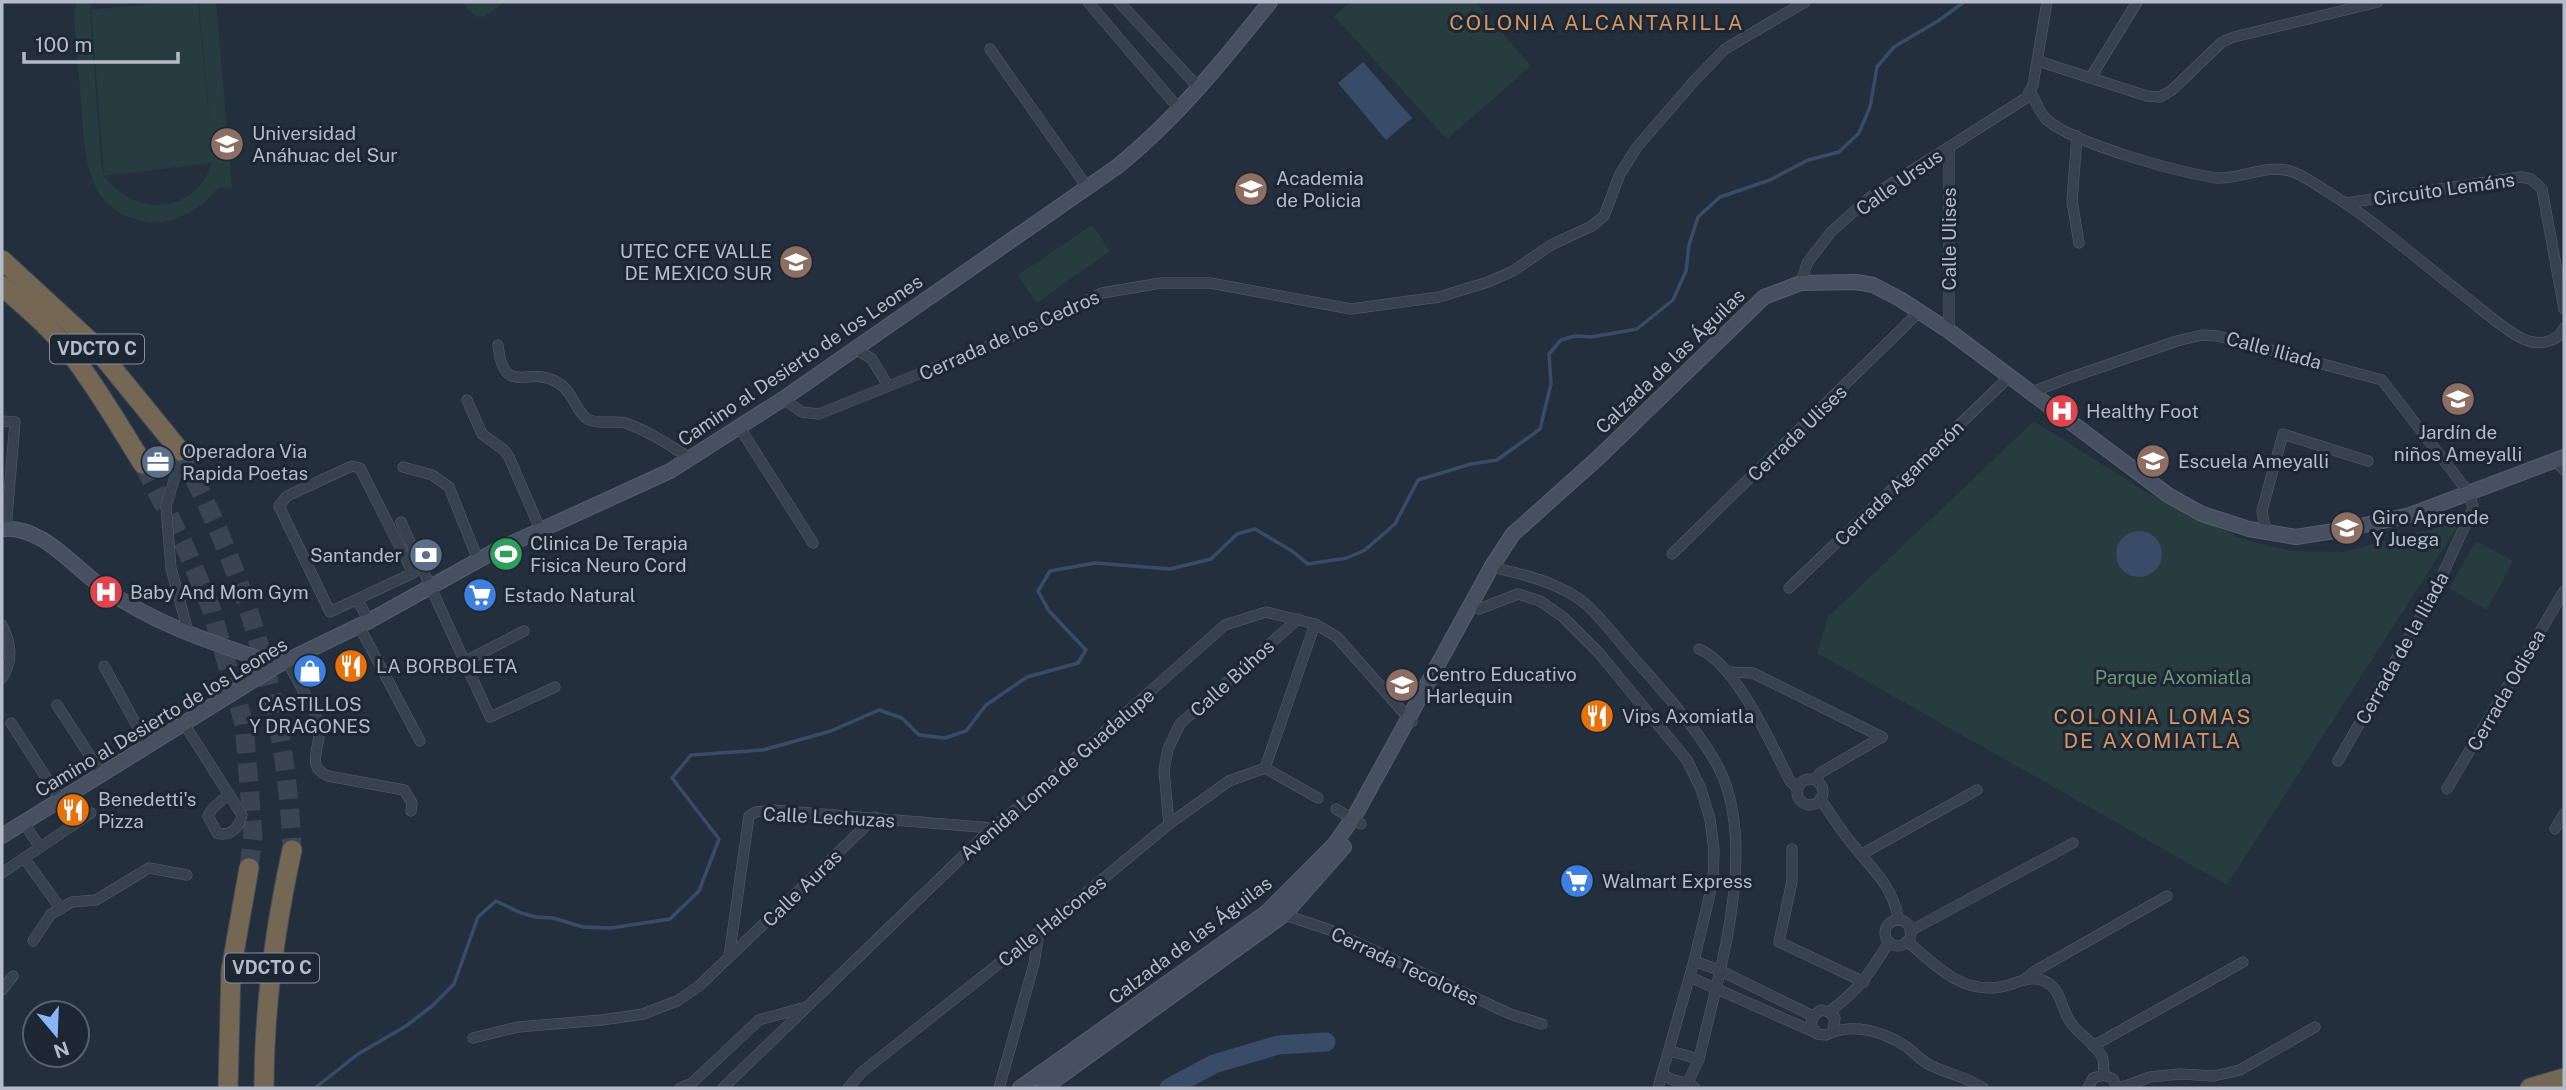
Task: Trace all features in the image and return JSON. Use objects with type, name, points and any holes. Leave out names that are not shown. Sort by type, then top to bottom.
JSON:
[{"type":"highway","name":"VDCTO C","points":[[2,260],[92,343],[179,459]]},
{"type":"highway","name":"VDCTO C","points":[[2,286],[36,316],[71,354],[113,414],[143,464]]},
{"type":"highway","name":"VDCTO C","points":[[264,1088],[264,1050],[271,971],[280,904],[292,850]]},
{"type":"highway","name":"VDCTO C","points":[[228,1088],[231,970],[249,868]]},
{"type":"highway","points":[[2530,1088],[2564,1078]]},
{"type":"main road","name":"Camino al Desierto de los Leones","points":[[2,836],[147,744],[283,663],[364,624],[478,560],[670,471],[740,428],[1118,166],[1153,138],[1200,89],[1270,2]]},
{"type":"main road","name":"Calzada de las Águilas","points":[[1044,1088],[1284,914],[1324,872],[1390,773],[1410,721],[1492,566],[1513,534],[1764,298],[1801,283],[1838,281],[1873,285],[1949,331],[2168,495],[2202,514],[2266,532],[2296,537],[2410,515],[2561,462]]},
{"type":"main road","name":"Calzada de las Águilas","points":[[1410,721],[1479,609],[1500,569],[1535,516]]},
{"type":"main road","points":[[4,528],[27,532],[44,541],[142,614],[190,635],[283,663]]},
{"type":"main road","name":"Calzada de las Águilas","points":[[1020,1088],[1267,912],[1356,822]]},
{"type":"street","points":[[1088,2],[1180,110]]},
{"type":"street","points":[[1119,2],[1200,89]]},
{"type":"street","name":"Cerrada de los Cedros","points":[[783,399],[802,412],[819,414],[1016,335],[1102,293],[1161,283],[1210,283],[1351,309],[1439,297],[1488,282],[1513,271],[1550,245],[1592,226],[1604,216],[1620,174],[1637,147],[1695,80],[1725,49],[1805,2]]},
{"type":"street","points":[[2031,92],[2047,2]]},
{"type":"street","points":[[2091,77],[2137,2]]},
{"type":"street","points":[[2038,61],[2147,96],[2160,97],[2172,90],[2228,39],[2378,2]]},
{"type":"street","points":[[990,49],[1087,187]]},
{"type":"street","name":"Circuito Lemáns","points":[[2031,92],[2045,118],[2077,136],[2139,158],[2217,178],[2228,179],[2265,171],[2293,172],[2346,203],[2495,320],[2524,339],[2548,342],[2561,335],[2564,328]]},
{"type":"street","name":"Calle Ursus","points":[[1801,283],[1807,263],[1831,232],[1869,198],[2022,101],[2031,92]]},
{"type":"street","points":[[2077,136],[2072,201],[2080,243]]},
{"type":"street","name":"Calle Ulises","points":[[1949,147],[1949,331]]},
{"type":"street","name":"Circuito Lemáns","points":[[2346,203],[2521,177],[2532,178],[2542,189],[2564,309]]},
{"type":"street","name":"Cerrada Ulises","points":[[1672,554],[1920,311]]},
{"type":"street","name":"Calle Iliada","points":[[2030,393],[2177,341],[2202,335],[2218,336],[2382,380],[2469,493]]},
{"type":"street","points":[[498,345],[500,365],[508,374],[521,378],[551,379],[568,390],[586,417],[598,422],[626,423],[669,444],[690,458]]},
{"type":"street","points":[[855,348],[872,359],[888,386]]},
{"type":"street","name":"Cerrada Agamenón","points":[[1789,589],[2009,377]]},
{"type":"street","points":[[467,400],[482,434],[509,457],[541,531]]},
{"type":"street","points":[[2,421],[15,422],[4,528]]},
{"type":"street","points":[[740,428],[813,543]]},
{"type":"street","points":[[2266,532],[2262,511],[2283,434],[2368,461]]},
{"type":"street","points":[[179,459],[166,506],[171,568],[190,635]]},
{"type":"street","points":[[352,466],[360,468],[413,571],[410,576],[358,601],[333,612],[328,611],[279,506],[287,496],[352,466]]},
{"type":"street","points":[[403,467],[432,475],[449,487],[478,560]]},
{"type":"street","name":"Cerrada de la Iliada","points":[[2338,761],[2449,562],[2473,508],[2469,493]]},
{"type":"street","points":[[401,522],[490,717],[555,687]]},
{"type":"street","points":[[1500,569],[1555,586],[1586,605],[1695,733],[1722,776],[1733,810],[1738,856],[1716,987],[1692,1085]]},
{"type":"street","points":[[1518,594],[1527,576]]},
{"type":"street","name":"Cerrada Odisea","points":[[2448,789],[2564,591]]},
{"type":"street","points":[[1479,609],[1518,594],[1540,601],[1563,617],[1598,653],[1686,760],[1701,789],[1710,819],[1713,881],[1690,977],[1658,1088]]},
{"type":"street","points":[[358,601],[364,624],[420,741]]},
{"type":"street","name":"Avenida Loma de Guadalupe","points":[[723,1088],[992,828],[1030,798],[1225,625],[1266,612],[1315,624],[1337,637],[1410,721]]},
{"type":"street","name":"Calle Búhos","points":[[1169,824],[1164,770],[1168,749],[1180,724],[1298,619]]},
{"type":"street","points":[[1315,624],[1265,768],[1318,798]]},
{"type":"street","points":[[2,625],[11,655],[2,678]]},
{"type":"street","points":[[464,662],[524,631]]},
{"type":"street","points":[[1699,649],[1707,652],[1728,672],[1759,720],[1790,781],[1798,788]]},
{"type":"street","points":[[283,663],[319,727],[315,764],[318,771],[328,776],[404,790],[412,803],[411,811]]},
{"type":"street","points":[[104,666],[147,744]]},
{"type":"street","points":[[1728,672],[1753,673],[1882,737],[1820,774],[1815,780]]},
{"type":"street","points":[[57,705],[101,773]]},
{"type":"street","points":[[183,722],[229,794]]},
{"type":"street","points":[[11,723],[60,799]]},
{"type":"street","name":"Calle Halcones","points":[[848,1088],[862,1072],[1039,932],[1169,824],[1229,781],[1265,768]]},
{"type":"street","points":[[1821,799],[1816,803],[1804,803],[1797,794],[1798,788],[1805,780],[1815,780],[1822,786],[1821,799],[1886,884],[1899,920]]},
{"type":"street","points":[[1862,854],[1977,790]]},
{"type":"street","points":[[1336,809],[1356,822]]},
{"type":"street","name":"Calle Lechuzas","points":[[729,958],[749,816],[756,812],[773,810],[992,828]]},
{"type":"street","points":[[2,873],[91,813]]},
{"type":"street","points":[[2555,829],[2564,814]]},
{"type":"street","name":"Calle Auras","points":[[729,958],[875,817]]},
{"type":"street","points":[[23,822],[40,847]]},
{"type":"street","points":[[2073,843],[1909,936],[1897,946],[1889,942],[1885,934],[1887,926],[1899,920],[1906,923],[1909,936],[1951,977],[1974,988],[2001,987],[2025,979],[2039,979],[2053,986],[2068,1019],[2103,1058],[2104,1075]]},
{"type":"street","points":[[1793,849],[1792,881],[1779,942],[1864,982]]},
{"type":"street","points":[[24,858],[61,909]]},
{"type":"street","points":[[33,941],[51,914],[72,902],[96,900],[149,868],[187,874]]},
{"type":"street","points":[[2025,979],[2167,895]]},
{"type":"street","name":"Cerrada Tecolotes","points":[[1267,912],[1284,914],[1331,930],[1510,1014],[1542,1024]]},
{"type":"street","points":[[999,1088],[1034,964],[1039,932]]},
{"type":"street","points":[[1829,1012],[1864,982],[1889,942]]},
{"type":"street","points":[[474,1038],[518,1027],[643,1014],[677,1001],[699,986],[729,958]]},
{"type":"street","points":[[1694,961],[1737,978],[1813,1016]]},
{"type":"street","points":[[2093,1046],[2243,962]]},
{"type":"street","points":[[2,990],[13,976]]},
{"type":"street","points":[[1690,977],[1817,1034],[1826,1035],[1833,1030],[1864,1029],[1886,1035],[1926,1063],[1969,1078],[1983,1088]]},
{"type":"street","points":[[1730,993],[1737,978]]},
{"type":"street","points":[[680,1088],[692,1083],[759,1020],[805,1007]]},
{"type":"street","points":[[1817,1034],[1811,1025],[1813,1016],[1821,1010],[1829,1012],[1835,1018],[1833,1030]]},
{"type":"street","points":[[2088,1088],[2093,1078],[2104,1075],[2113,1079],[2119,1088],[2150,1077],[2180,1074],[2214,1076],[2240,1070],[2315,1027]]},
{"type":"street","points":[[1670,1051],[1699,1059]]},
{"type":"street","points":[[1662,1073],[1668,1080],[1692,1085]]},
{"type":"street","points":[[1678,1088],[1692,1085]]},
{"type":"green space","points":[[76,2],[93,2],[90,10],[198,2],[213,162],[199,2],[216,2],[232,187],[218,188],[188,214],[170,221],[149,222],[127,216],[111,206],[100,193],[87,159],[74,15]],"holes":[[[91,11],[104,174],[101,162]],[[212,163],[204,180],[192,193],[179,201],[164,205],[132,199],[117,190],[104,176]]]},
{"type":"green space","points":[[463,2],[505,2],[487,15],[478,17]]},
{"type":"green space","points":[[1351,2],[1475,2],[1531,66],[1447,139],[1334,16]]},
{"type":"green space","points":[[1092,225],[1110,251],[1037,303],[1018,275]]},
{"type":"green space","name":"Parque Axomiatla","points":[[2034,421],[2144,491],[2244,540],[2292,551],[2344,552],[2461,521],[2227,885],[1817,653],[1828,617]]},
{"type":"green space","points":[[2476,541],[2513,561],[2487,610],[2449,588]]},
{"type":"water","points":[[1363,62],[1412,118],[1386,140],[1338,83]]},
{"type":"water","points":[[2139,531],[2155,538],[2162,554],[2155,570],[2139,577],[2123,570],[2116,554],[2123,538]]},
{"type":"waterway","points":[[315,1088],[358,1054],[406,1026],[454,984],[478,917],[496,901],[521,913],[553,918],[583,927],[611,928],[670,919],[699,891],[719,839],[672,778],[691,755],[763,750],[831,731],[879,710],[902,718],[919,735],[945,738],[966,731],[986,705],[1027,677],[1078,663],[1086,650],[1049,611],[1038,591],[1050,571],[1095,563],[1170,569],[1211,559],[1237,534],[1255,529],[1308,564],[1347,558],[1365,550],[1395,524],[1418,480],[1471,464],[1497,460],[1540,429],[1551,384],[1549,354],[1561,340],[1637,329],[1673,300],[1686,271],[1689,245],[1698,217],[1720,197],[1770,180],[1808,160],[1839,152],[1859,133],[1870,107],[1877,67],[1894,47],[1964,2]]},
{"type":"waterway","points":[[1169,1088],[1214,1064],[1278,1045],[1326,1042]]},
{"type":"tunnel","points":[[180,451],[225,546],[259,644],[282,746],[292,850]]},
{"type":"tunnel","points":[[143,464],[185,547],[211,608],[244,724],[253,835],[249,868]]},
{"type":"place","name":"Universidad Anáhuac del Sur","points":[[227,144]]},
{"type":"place","name":"Academia de Policia","points":[[1251,189]]},
{"type":"place","name":"UTEC CFE VALLE DE MEXICO SUR","points":[[796,262]]},
{"type":"place","name":"Jardín de niños Ameyalli","points":[[2458,399]]},
{"type":"place","name":"Healthy Foot","points":[[2062,411]]},
{"type":"place","name":"Escuela Ameyalli","points":[[2153,461]]},
{"type":"place","name":"Operadora Via Rapida Poetas","points":[[158,462]]},
{"type":"place","name":"Giro Aprende Y Juega","points":[[2347,528]]},
{"type":"place","name":"Clinica De Terapia Fisica Neuro Cord","points":[[506,554]]},
{"type":"place","name":"Santander","points":[[426,555]]},
{"type":"place","name":"Baby And Mom Gym","points":[[106,592]]},
{"type":"place","name":"Estado Natural","points":[[480,595]]},
{"type":"place","name":"LA BORBOLETA","points":[[351,666]]},
{"type":"place","name":"CASTILLOS Y DRAGONES","points":[[310,671]]},
{"type":"place","name":"Centro Educativo Harlequin","points":[[1402,685]]},
{"type":"place","name":"Vips Axomiatla","points":[[1597,716]]},
{"type":"place","name":"Benedetti's Pizza","points":[[73,810]]},
{"type":"place","name":"Walmart Express","points":[[1577,881]]},
{"type":"district","name":"COLONIA ALCANTARILLA","points":[[1597,23]]},
{"type":"district","name":"COLONIA LOMAS DE AXOMIATLA","points":[[2153,729]]}]
